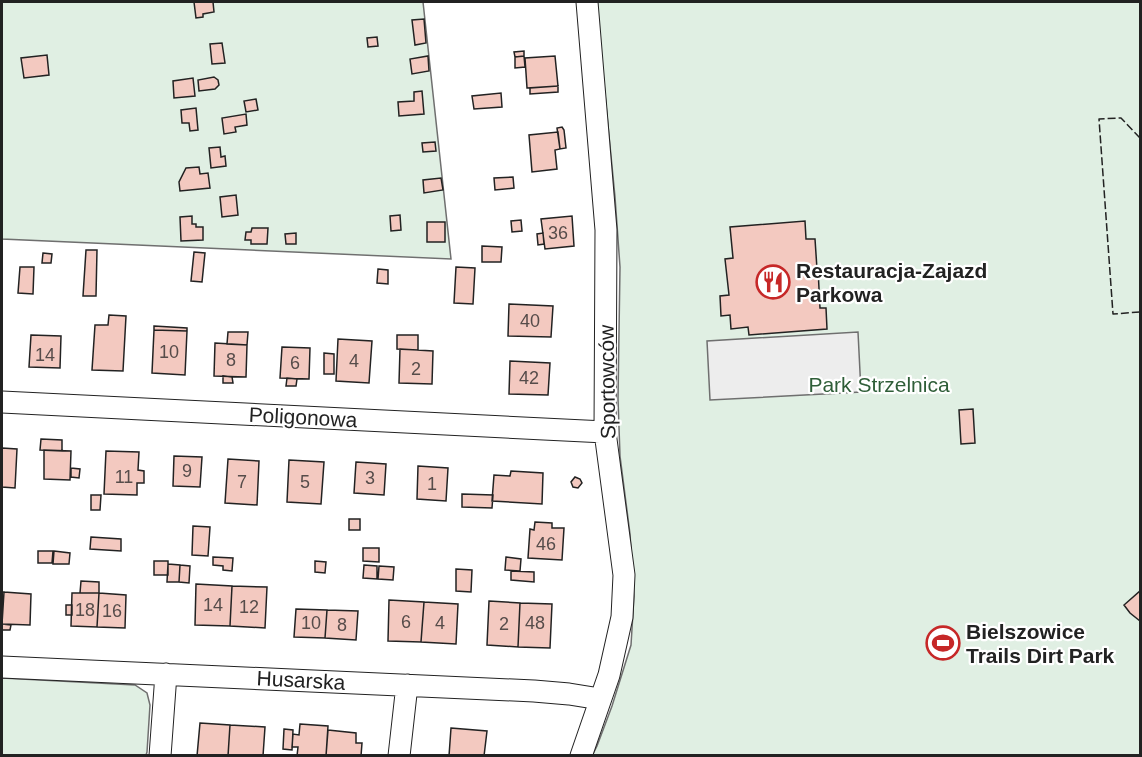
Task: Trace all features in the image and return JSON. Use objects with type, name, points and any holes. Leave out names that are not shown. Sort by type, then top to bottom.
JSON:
[{"type":"street","name":"Sportowców","points":[[581,756],[609,675],[622,617],[624,575],[605,432],[606,230],[587,2]]},
{"type":"street","name":"Poligonowa","points":[[2,402],[605,432]]},
{"type":"street","name":"Husarska","points":[[2,667],[557,693],[600,699]]},
{"type":"street","points":[[160,756],[166,674]]},
{"type":"street","points":[[399,756],[406,685]]},
{"type":"green space","points":[[2,2],[423,2],[451,259],[2,239]]},
{"type":"green space","name":"Park Strzelnica","points":[[596,2],[1140,2],[1140,755],[592,756],[612,706],[631,645],[634,596],[630,534],[620,456],[618,399],[620,267]]},
{"type":"green space","points":[[2,678],[135,685],[147,693],[150,705],[146,755],[2,755]]},
{"type":"shaded area","points":[[858,332],[861,392],[710,400],[707,341]]},
{"type":"building","points":[[194,2],[213,2],[214,12],[196,18]]},
{"type":"building","points":[[424,19],[426,43],[415,45],[412,20]]},
{"type":"building","points":[[377,37],[378,46],[368,47],[367,38]]},
{"type":"building","points":[[222,43],[225,63],[212,64],[210,44]]},
{"type":"building","points":[[524,51],[524,56],[515,57],[514,52]]},
{"type":"building","points":[[47,55],[49,75],[24,78],[21,58]]},
{"type":"building","points":[[428,56],[429,71],[412,74],[410,59]]},
{"type":"building","points":[[524,56],[525,67],[515,68],[515,57]]},
{"type":"building","points":[[555,56],[558,86],[527,88],[525,58]]},
{"type":"building","points":[[214,77],[218,80],[219,85],[215,89],[199,91],[198,80]]},
{"type":"building","points":[[193,78],[195,96],[174,98],[173,81]]},
{"type":"building","points":[[558,86],[558,92],[530,94],[530,88]]},
{"type":"building","points":[[422,91],[424,114],[399,116],[398,102],[414,101],[414,92]]},
{"type":"building","points":[[501,93],[502,107],[474,109],[472,96]]},
{"type":"building","points":[[256,99],[258,110],[246,112],[244,101]]},
{"type":"building","points":[[196,108],[198,130],[190,131],[189,123],[182,123],[181,110]]},
{"type":"building","points":[[246,114],[247,125],[235,127],[236,132],[224,134],[222,118]]},
{"type":"building","points":[[562,127],[566,148],[560,149],[557,128]]},
{"type":"building","points":[[558,132],[560,149],[555,150],[557,169],[532,172],[529,135]]},
{"type":"building","points":[[435,142],[436,151],[423,152],[422,143]]},
{"type":"building","points":[[220,147],[221,157],[225,156],[226,166],[211,168],[209,148]]},
{"type":"building","points":[[199,167],[200,174],[208,173],[210,188],[180,191],[179,182],[186,168]]},
{"type":"building","points":[[513,177],[514,188],[495,190],[494,178]]},
{"type":"building","points":[[441,178],[443,190],[424,193],[423,180]]},
{"type":"building","points":[[236,195],[238,215],[222,217],[220,197]]},
{"type":"building","points":[[400,215],[401,230],[391,231],[390,216]]},
{"type":"building","points":[[192,216],[192,224],[196,224],[196,227],[203,227],[203,240],[181,241],[180,217]]},
{"type":"building","points":[[572,216],[574,246],[545,249],[541,219]]},
{"type":"building","points":[[521,220],[522,231],[512,232],[511,221]]},
{"type":"building","name":"Restauracja-Zajazd Parkowa","points":[[805,221],[806,239],[815,239],[820,308],[826,308],[827,329],[749,335],[748,327],[731,329],[730,315],[721,316],[720,296],[729,295],[725,259],[733,258],[730,227]]},
{"type":"building","points":[[427,222],[445,222],[445,242],[427,242]]},
{"type":"building","points":[[252,228],[268,228],[267,244],[251,244],[251,240],[245,240],[246,232],[251,232]]},
{"type":"building","points":[[296,233],[296,244],[286,244],[285,234]]},
{"type":"building","points":[[543,233],[544,244],[538,245],[537,234]]},
{"type":"building","points":[[482,246],[502,247],[501,262],[482,262]]},
{"type":"building","points":[[86,250],[97,250],[96,296],[83,296]]},
{"type":"building","points":[[194,252],[205,253],[202,282],[191,281]]},
{"type":"building","points":[[43,253],[52,254],[51,263],[42,263]]},
{"type":"building","points":[[20,267],[34,267],[33,294],[18,293]]},
{"type":"building","points":[[456,267],[475,268],[473,304],[454,303]]},
{"type":"building","points":[[378,269],[388,270],[388,284],[377,283]]},
{"type":"building","points":[[509,304],[553,306],[551,337],[508,336]]},
{"type":"building","points":[[109,315],[126,316],[123,371],[92,370],[95,325],[108,325]]},
{"type":"building","points":[[154,326],[187,328],[187,331],[154,330]]},
{"type":"building","points":[[154,330],[187,331],[185,375],[152,373]]},
{"type":"building","points":[[228,332],[248,332],[247,345],[227,344]]},
{"type":"building","points":[[31,335],[61,336],[60,368],[29,367]]},
{"type":"building","points":[[397,335],[418,335],[418,350],[397,349]]},
{"type":"building","points":[[338,339],[372,341],[369,383],[336,381]]},
{"type":"building","points":[[215,343],[247,345],[246,377],[214,376]]},
{"type":"building","points":[[282,347],[310,348],[309,379],[280,378]]},
{"type":"building","points":[[400,349],[433,351],[432,384],[399,383]]},
{"type":"building","points":[[324,353],[334,354],[334,374],[324,374]]},
{"type":"building","points":[[510,361],[550,363],[548,395],[509,394]]},
{"type":"building","points":[[223,376],[232,377],[233,383],[223,383]]},
{"type":"building","points":[[287,378],[297,379],[296,386],[286,386]]},
{"type":"building","points":[[973,409],[975,443],[961,444],[959,410]]},
{"type":"building","points":[[41,439],[62,440],[62,451],[40,450]]},
{"type":"building","points":[[2,448],[17,449],[15,488],[2,487]]},
{"type":"building","points":[[44,450],[71,451],[70,480],[44,479]]},
{"type":"building","points":[[106,451],[139,452],[138,470],[144,471],[144,483],[137,483],[137,495],[104,494]]},
{"type":"building","points":[[174,456],[202,457],[200,487],[173,486]]},
{"type":"building","points":[[228,459],[259,461],[257,505],[225,503]]},
{"type":"building","points":[[289,460],[324,462],[321,504],[287,502]]},
{"type":"building","points":[[356,462],[386,464],[384,495],[354,493]]},
{"type":"building","points":[[418,466],[448,468],[446,501],[417,499]]},
{"type":"building","points":[[71,468],[80,469],[79,478],[71,477]]},
{"type":"building","points":[[511,471],[543,473],[542,504],[492,501],[494,475],[510,476]]},
{"type":"building","points":[[575,477],[582,483],[578,488],[573,487],[571,482]]},
{"type":"building","points":[[462,494],[493,495],[492,508],[462,507]]},
{"type":"building","points":[[91,495],[101,495],[100,510],[91,510]]},
{"type":"building","points":[[349,519],[360,519],[360,530],[349,530]]},
{"type":"building","points":[[535,522],[552,523],[552,528],[564,528],[562,560],[528,558],[530,529],[534,530]]},
{"type":"building","points":[[193,526],[210,527],[208,556],[192,555]]},
{"type":"building","points":[[91,537],[121,539],[121,551],[90,549]]},
{"type":"building","points":[[363,548],[379,548],[379,562],[363,561]]},
{"type":"building","points":[[38,551],[53,551],[52,563],[38,563]]},
{"type":"building","points":[[54,551],[70,553],[69,564],[53,564]]},
{"type":"building","points":[[213,557],[233,558],[232,571],[223,570],[223,566],[213,565]]},
{"type":"building","points":[[506,557],[521,559],[520,571],[505,570]]},
{"type":"building","points":[[154,561],[168,561],[168,575],[154,575]]},
{"type":"building","points":[[315,561],[326,562],[325,573],[315,572]]},
{"type":"building","points":[[168,564],[180,565],[179,582],[167,582]]},
{"type":"building","points":[[180,565],[190,566],[189,583],[179,582]]},
{"type":"building","points":[[364,565],[377,566],[377,579],[363,578]]},
{"type":"building","points":[[379,566],[394,567],[393,580],[378,579]]},
{"type":"building","points":[[456,569],[472,570],[471,592],[456,591]]},
{"type":"building","points":[[511,571],[534,572],[534,582],[511,580]]},
{"type":"building","points":[[81,581],[99,582],[99,593],[80,593]]},
{"type":"building","points":[[196,584],[232,586],[230,626],[195,625]]},
{"type":"building","points":[[232,586],[267,587],[265,628],[230,626]]},
{"type":"building","points":[[1140,591],[1140,621],[1124,605]]},
{"type":"building","points":[[2,592],[4,592],[2,624]]},
{"type":"building","points":[[4,592],[31,594],[30,625],[2,624]]},
{"type":"building","points":[[72,593],[99,593],[97,627],[71,626]]},
{"type":"building","points":[[99,593],[126,595],[125,628],[97,627]]},
{"type":"building","points":[[389,600],[424,602],[421,642],[388,641]]},
{"type":"building","points":[[489,601],[520,603],[518,647],[487,645]]},
{"type":"building","points":[[424,602],[458,604],[456,644],[421,642]]},
{"type":"building","points":[[520,603],[552,604],[550,648],[518,647]]},
{"type":"building","points":[[66,605],[72,605],[72,615],[66,615]]},
{"type":"building","points":[[296,609],[327,610],[325,638],[294,637]]},
{"type":"building","points":[[327,610],[358,611],[356,640],[325,638]]},
{"type":"building","points":[[2,624],[11,625],[10,630],[2,630]]},
{"type":"building","points":[[200,723],[230,725],[228,756],[197,756]]},
{"type":"building","points":[[300,724],[328,726],[326,756],[297,756],[298,747],[292,747],[293,734],[299,735]]},
{"type":"building","points":[[230,725],[265,727],[263,756],[228,756]]},
{"type":"building","points":[[451,728],[487,731],[484,756],[449,756]]},
{"type":"building","points":[[284,729],[293,730],[292,750],[283,749]]},
{"type":"building","points":[[328,730],[356,733],[356,743],[362,743],[361,756],[326,756]]},
{"type":"fence","points":[[1140,138],[1121,118],[1099,119],[1113,314],[1140,312]]},
{"type":"place","name":"Restauracja-Zajazd Parkowa","points":[[773,282]]},
{"type":"place","name":"Bielszowice Trails Dirt Park","points":[[943,643]]}]
